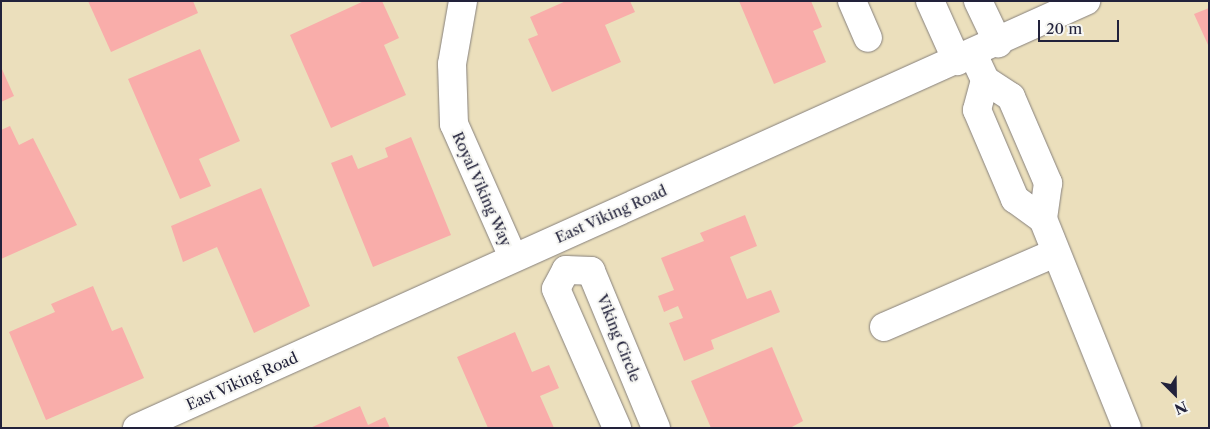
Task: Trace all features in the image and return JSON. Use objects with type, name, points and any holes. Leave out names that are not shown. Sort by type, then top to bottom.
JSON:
[{"type":"street","name":"Royal Viking Way","points":[[462,1],[452,64],[454,124],[513,257]]},
{"type":"street","points":[[852,1],[868,38]]},
{"type":"street","points":[[930,1],[965,58],[985,80],[1011,96],[1048,183],[1043,219],[1127,428]]},
{"type":"street","points":[[978,1],[998,43]]},
{"type":"street","name":"East Viking Road","points":[[137,428],[513,257],[965,58],[1086,1]]},
{"type":"street","points":[[985,80],[977,110],[1015,199],[1043,219]]},
{"type":"street","points":[[552,240],[566,270],[556,289],[617,428]]},
{"type":"street","points":[[884,327],[1055,252]]},
{"type":"street","name":"Viking Circle","points":[[566,270],[591,271],[656,428]]},
{"type":"street","points":[[596,381],[631,367]]},
{"type":"building","points":[[88,1],[193,1],[198,13],[111,52]]},
{"type":"building","points":[[364,1],[382,1],[399,38],[384,45],[406,95],[331,128],[290,35]]},
{"type":"building","points":[[566,1],[630,1],[635,12],[605,25],[621,62],[552,92],[528,39],[538,35],[530,17]]},
{"type":"building","points":[[739,1],[811,1],[822,27],[813,31],[826,62],[774,84]]},
{"type":"building","points":[[1209,8],[1209,47],[1194,14]]},
{"type":"building","points":[[200,49],[240,141],[199,159],[211,186],[180,199],[128,79]]},
{"type":"building","points":[[1,67],[14,96],[1,102]]},
{"type":"building","points":[[10,126],[19,145],[33,138],[77,225],[1,259],[1,130]]},
{"type":"building","points":[[411,137],[451,235],[373,267],[331,163],[352,155],[358,169],[388,157],[385,148]]},
{"type":"building","points":[[261,188],[310,306],[254,333],[217,247],[183,262],[171,226]]},
{"type":"building","points":[[745,215],[757,246],[730,257],[747,299],[771,290],[780,312],[711,340],[714,349],[684,361],[669,323],[683,318],[678,306],[664,312],[658,296],[674,290],[661,258],[704,241],[700,233]]},
{"type":"building","points":[[93,286],[112,331],[122,327],[144,378],[46,420],[9,332],[55,312],[51,304]]},
{"type":"building","points":[[515,332],[532,372],[549,365],[559,388],[540,396],[554,428],[488,428],[457,357]]},
{"type":"building","points":[[772,347],[803,421],[790,428],[711,428],[691,381]]},
{"type":"building","points":[[360,406],[368,425],[385,417],[390,428],[310,428]]}]
